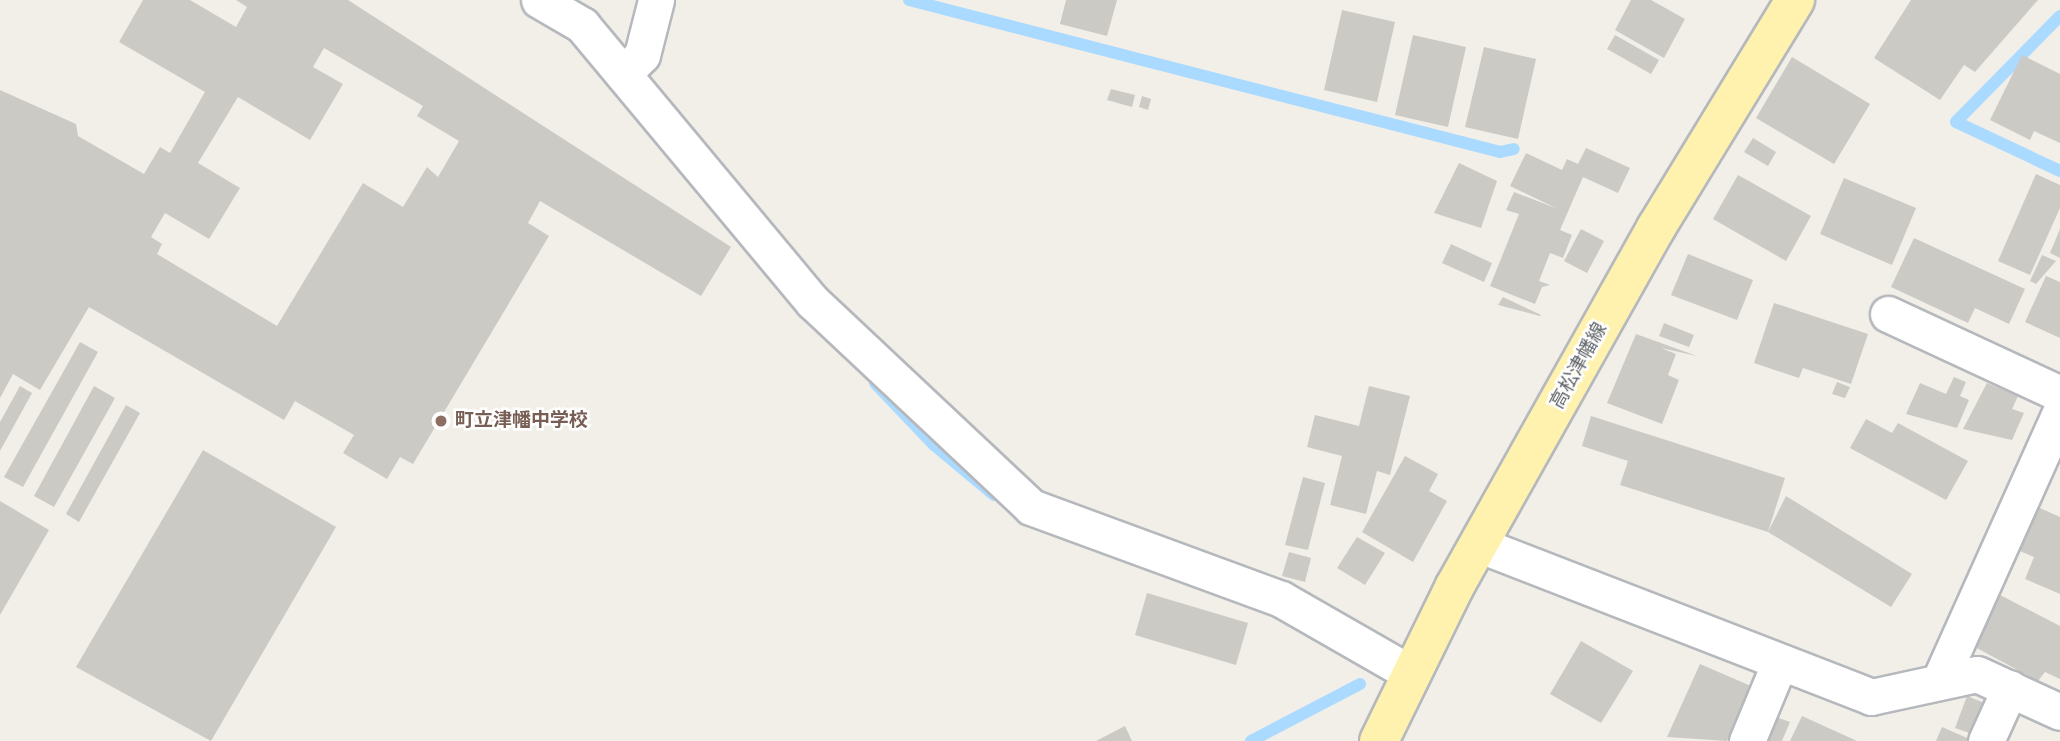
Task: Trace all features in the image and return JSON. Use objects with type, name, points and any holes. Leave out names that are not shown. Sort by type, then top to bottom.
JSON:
[{"type":"main road","name":"高松津幡線","points":[[1379,741],[1480,545],[1656,228],[1795,0]]},
{"type":"street","points":[[540,0],[582,25],[813,302],[1031,508],[1281,599],[1412,674]]},
{"type":"street","points":[[623,74],[642,55],[656,0]]},
{"type":"street","points":[[1888,314],[2060,394]]},
{"type":"street","points":[[1940,682],[2060,413]]},
{"type":"street","points":[[1480,545],[1779,664],[1871,697],[1978,674],[2060,712]]},
{"type":"street","points":[[1747,741],[1779,664]]},
{"type":"street","points":[[1986,741],[2010,688]]},
{"type":"building","points":[[143,0],[190,0],[236,27],[247,7],[236,0],[348,0],[731,247],[701,296],[540,201],[528,223],[549,236],[413,464],[400,457],[387,479],[343,453],[354,435],[295,401],[284,420],[89,307],[40,390],[13,374],[0,398],[0,90],[76,124],[78,136],[144,174],[160,147],[170,153],[205,92],[119,42]],"holes":[[[324,48],[423,106],[417,116],[459,141],[438,177],[427,167],[403,207],[363,183],[277,326],[157,254],[162,244],[151,237],[165,213],[209,239],[240,188],[198,163],[238,97],[310,140],[343,84],[313,67]]]},
{"type":"building","points":[[1066,0],[1117,0],[1107,36],[1060,24]]},
{"type":"building","points":[[1631,0],[1651,0],[1685,19],[1664,58],[1615,30]]},
{"type":"building","points":[[1911,0],[2038,0],[1975,72],[1964,65],[1940,100],[1874,58]]},
{"type":"building","points":[[1342,10],[1395,22],[1377,102],[1324,90]]},
{"type":"building","points":[[1413,35],[1466,47],[1448,127],[1395,115]]},
{"type":"building","points":[[1615,35],[1659,60],[1651,74],[1607,49]]},
{"type":"building","points":[[1484,47],[1536,59],[1518,139],[1465,127]]},
{"type":"building","points":[[2022,55],[2060,74],[2060,143],[2034,131],[2030,140],[1990,120]]},
{"type":"building","points":[[1792,57],[1870,104],[1834,164],[1756,118]]},
{"type":"building","points":[[1111,89],[1135,95],[1132,107],[1107,100]]},
{"type":"building","points":[[1142,96],[1151,99],[1148,110],[1139,107]]},
{"type":"building","points":[[1753,138],[1776,152],[1768,166],[1744,152]]},
{"type":"building","points":[[1586,148],[1630,168],[1618,193],[1583,177],[1560,230],[1572,235],[1563,258],[1550,253],[1539,281],[1550,285],[1542,287],[1535,304],[1490,286],[1519,214],[1506,210],[1514,192],[1558,209],[1510,186],[1526,153],[1562,170],[1567,159],[1578,164]]},
{"type":"building","points":[[1459,163],[1497,181],[1481,228],[1434,213]]},
{"type":"building","points":[[2036,174],[2060,185],[2060,208],[2030,275],[1998,261]]},
{"type":"building","points":[[1738,175],[1811,216],[1786,261],[1713,219]]},
{"type":"building","points":[[1844,178],[1916,208],[1892,265],[1820,234]]},
{"type":"building","points":[[1581,229],[1604,241],[1587,273],[1564,261]]},
{"type":"building","points":[[2060,229],[2060,258],[2050,253]]},
{"type":"building","points":[[1914,238],[2025,289],[2009,324],[1975,308],[1968,323],[1891,287]]},
{"type":"building","points":[[1451,244],[1492,263],[1484,282],[1442,263]]},
{"type":"building","points":[[1688,254],[1753,280],[1737,320],[1671,295]]},
{"type":"building","points":[[2042,255],[2056,261],[2036,284],[2030,281]]},
{"type":"building","points":[[2046,276],[2060,282],[2060,338],[2025,322]]},
{"type":"building","points":[[1503,297],[1541,315],[1498,305]]},
{"type":"building","points":[[1774,303],[1868,334],[1851,384],[1803,368],[1799,378],[1754,363]]},
{"type":"building","points":[[1664,323],[1694,335],[1689,347],[1659,336]]},
{"type":"building","points":[[1636,334],[1697,356],[1661,348],[1676,354],[1668,375],[1679,380],[1662,424],[1607,403]]},
{"type":"building","points":[[80,342],[98,352],[23,487],[4,477]]},
{"type":"building","points":[[1954,377],[1966,382],[1960,396],[1969,400],[1957,428],[1906,414],[1920,383],[1946,394]]},
{"type":"building","points":[[1837,382],[1850,387],[1845,398],[1832,394]]},
{"type":"building","points":[[1987,383],[2018,396],[2012,409],[2024,413],[2012,440],[1963,429]]},
{"type":"building","points":[[20,386],[32,393],[0,451],[0,422]]},
{"type":"building","points":[[94,386],[115,398],[54,507],[34,496]]},
{"type":"building","points":[[1369,386],[1410,396],[1390,475],[1377,471],[1366,514],[1330,505],[1342,456],[1307,447],[1315,415],[1359,426]]},
{"type":"building","points":[[126,405],[140,413],[79,522],[66,514]]},
{"type":"building","points":[[1591,416],[1785,478],[1768,532],[1620,485],[1628,461],[1582,446]]},
{"type":"building","points":[[1866,419],[1892,433],[1898,423],[1968,461],[1946,500],[1850,448]]},
{"type":"building","points":[[203,450],[336,527],[211,741],[76,667]]},
{"type":"building","points":[[1405,456],[1438,474],[1429,491],[1447,501],[1413,562],[1362,532]]},
{"type":"building","points":[[1303,477],[1325,483],[1308,550],[1285,545]]},
{"type":"building","points":[[1786,496],[1912,574],[1891,607],[1768,532]]},
{"type":"building","points":[[0,501],[49,530],[0,615]]},
{"type":"building","points":[[2033,505],[2060,517],[2060,594],[2025,579],[2034,557],[2015,549]]},
{"type":"building","points":[[1357,537],[1385,553],[1365,585],[1337,568]]},
{"type":"building","points":[[1289,552],[1311,558],[1305,582],[1282,576]]},
{"type":"building","points":[[1147,593],[1248,623],[1236,665],[1135,635]]},
{"type":"building","points":[[2000,595],[2060,626],[2060,679],[2045,672],[2038,681],[1973,646]]},
{"type":"building","points":[[1581,641],[1633,671],[1601,723],[1550,694]]},
{"type":"building","points":[[1700,664],[1751,686],[1727,741],[1667,737]]},
{"type":"building","points":[[1967,696],[1987,704],[1975,735],[1955,728]]},
{"type":"building","points":[[1773,716],[1790,722],[1782,741],[1764,741]]},
{"type":"building","points":[[1802,716],[1857,741],[1790,741]]},
{"type":"building","points":[[1125,726],[1132,741],[1096,741]]},
{"type":"building","points":[[1942,727],[1974,741],[1936,741]]},
{"type":"waterway","points":[[909,0],[1500,152],[1514,149]]},
{"type":"waterway","points":[[2060,16],[1956,122],[2060,171]]},
{"type":"waterway","points":[[875,383],[934,445],[994,495]]},
{"type":"waterway","points":[[1251,741],[1360,684]]},
{"type":"place","name":"町立津幡中学校","points":[[441,421]]}]
